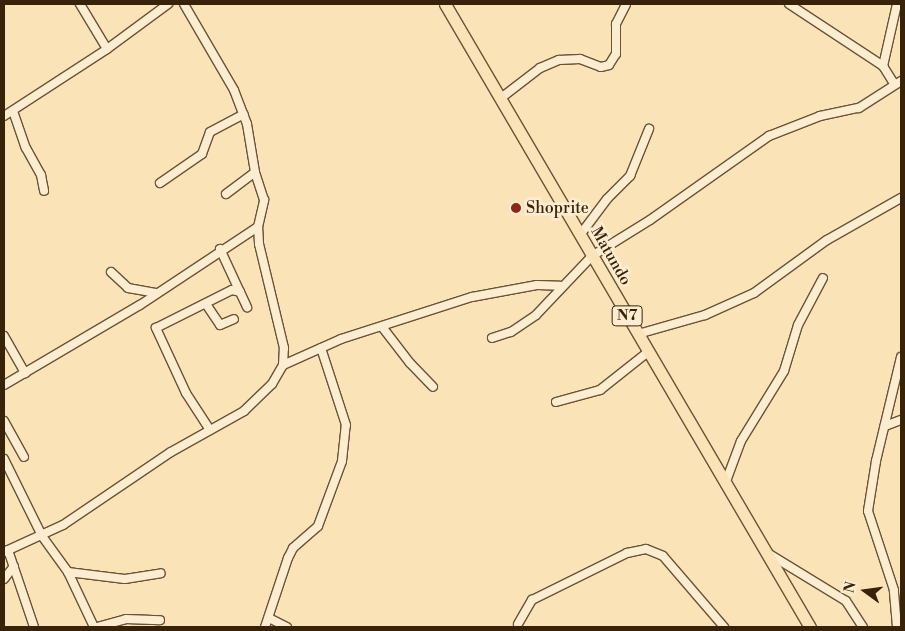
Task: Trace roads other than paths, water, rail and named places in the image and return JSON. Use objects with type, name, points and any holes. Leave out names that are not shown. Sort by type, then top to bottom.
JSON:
[{"type":"main road","name":"Matundo","points":[[445,4],[725,484],[769,554],[810,627]]},
{"type":"street","points":[[80,4],[107,49]]},
{"type":"street","points":[[4,116],[107,49],[168,4]]},
{"type":"street","points":[[184,4],[234,90],[244,114],[255,172],[264,200],[258,226],[262,262],[284,348],[283,366]]},
{"type":"street","points":[[500,98],[540,68],[560,60],[580,59],[600,67],[609,65],[616,54],[616,24],[626,4]]},
{"type":"street","points":[[492,338],[506,335],[528,321],[560,286],[592,256],[650,220],[768,136],[820,116],[859,108],[898,83],[883,66],[789,4]]},
{"type":"street","points":[[883,66],[897,4]]},
{"type":"street","points":[[13,111],[26,148],[41,175],[44,191]]},
{"type":"street","points":[[160,183],[202,154],[210,132],[244,114]]},
{"type":"street","points":[[580,235],[607,199],[630,176],[649,129]]},
{"type":"street","points":[[226,194],[255,172]]},
{"type":"street","points":[[638,334],[705,315],[754,293],[827,240],[901,198]]},
{"type":"street","points":[[4,385],[156,293],[220,249],[258,226]]},
{"type":"street","points":[[220,249],[247,307]]},
{"type":"street","points":[[111,272],[128,288],[156,293]]},
{"type":"street","points":[[725,484],[741,441],[784,371],[798,325],[823,278]]},
{"type":"street","points":[[34,627],[14,566],[5,551],[42,536],[259,398],[283,366],[342,339],[383,328],[472,297],[536,285],[560,286]]},
{"type":"street","points":[[210,430],[186,393],[156,328],[179,314],[206,304],[232,290],[240,292]]},
{"type":"street","points":[[206,304],[220,325],[234,319]]},
{"type":"street","points":[[383,328],[410,363],[433,387]]},
{"type":"street","points":[[4,336],[25,373]]},
{"type":"street","points":[[265,627],[288,558],[293,548],[318,526],[342,461],[346,425],[321,348]]},
{"type":"street","points":[[556,402],[600,390],[648,352]]},
{"type":"street","points":[[897,627],[894,590],[868,511],[901,357]]},
{"type":"street","points":[[885,426],[901,420]]},
{"type":"street","points":[[4,421],[24,457]]},
{"type":"street","points":[[4,459],[42,536],[68,572],[96,627],[126,619],[160,620]]},
{"type":"street","points":[[518,624],[532,600],[627,552],[646,549],[663,556],[724,627]]},
{"type":"street","points":[[769,554],[846,601],[862,627]]},
{"type":"street","points":[[4,579],[14,566]]},
{"type":"street","points":[[68,572],[125,579],[161,573]]},
{"type":"street","points":[[269,618],[287,627]]},
{"type":"place","name":"Shoprite","points":[[516,208]]}]
